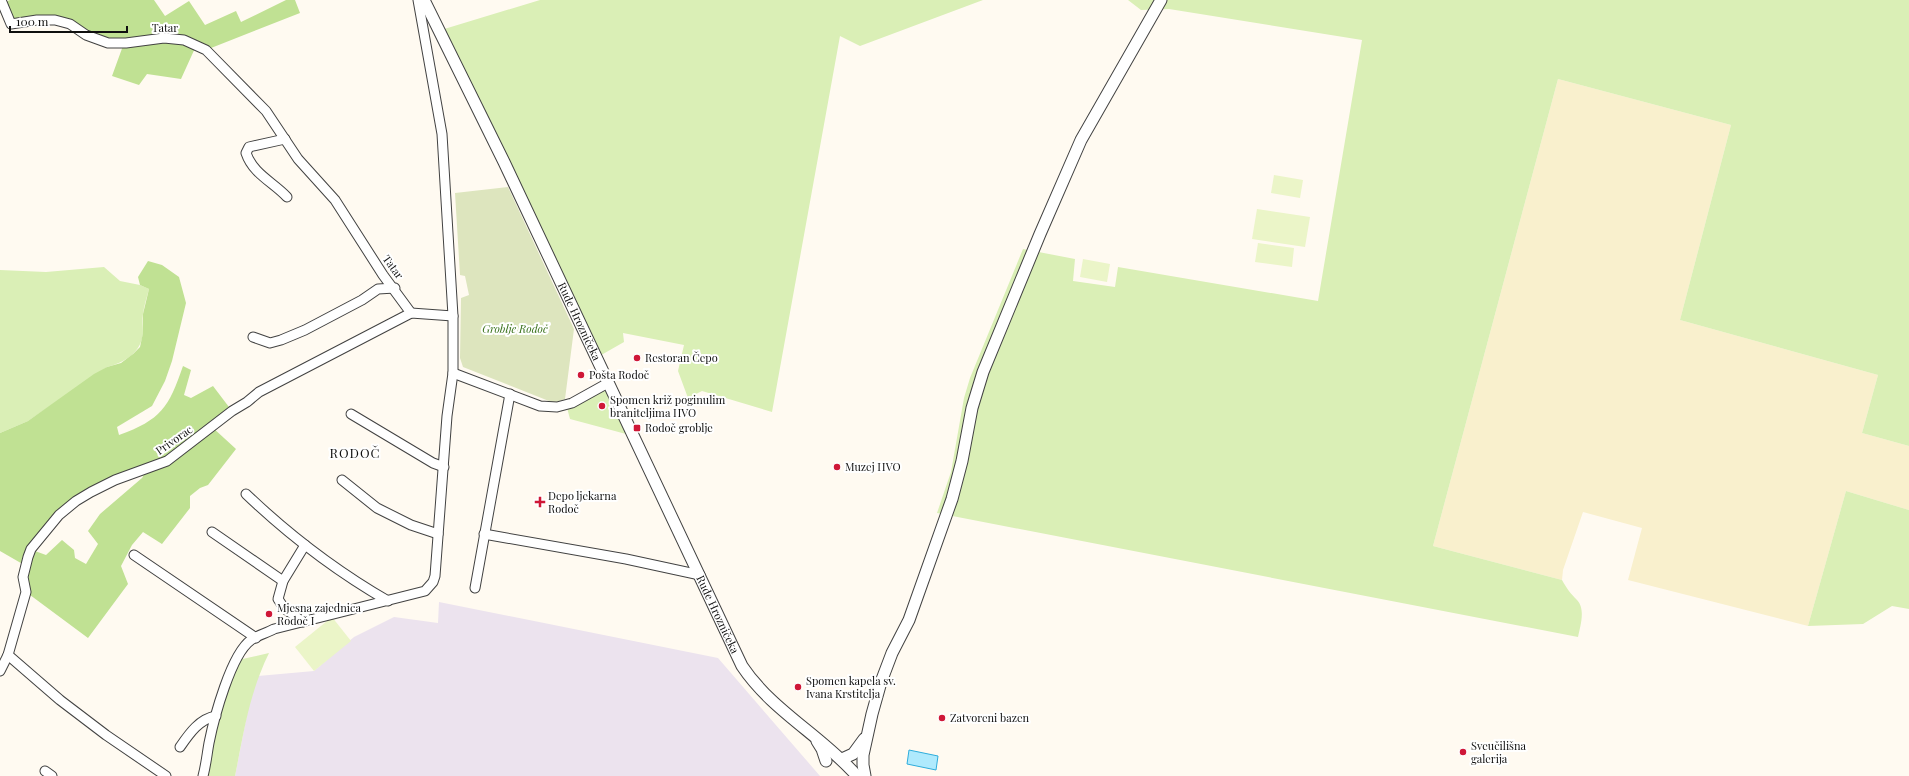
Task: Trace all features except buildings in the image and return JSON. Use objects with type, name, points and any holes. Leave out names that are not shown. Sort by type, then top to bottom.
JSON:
[{"type":"street","name":"Tatar","points":[[1,0],[11,24],[37,20],[55,20],[70,24],[86,35],[108,43],[126,43],[164,38],[184,40],[206,50],[266,111],[298,159],[335,200],[383,275],[395,288],[411,313]]},
{"type":"street","points":[[203,776],[216,716],[236,659],[243,648],[256,638],[274,630],[425,591],[429,588],[435,576],[453,373],[454,316],[442,134],[418,0]]},
{"type":"street","name":"Rude Hrozničeka","points":[[424,0],[489,130],[742,666],[752,680],[784,711],[846,763],[857,776]]},
{"type":"street","points":[[865,776],[863,756],[881,682],[892,653],[909,620],[952,499],[962,461],[972,408],[983,372],[1042,227],[1081,140],[1161,0]]},
{"type":"street","points":[[285,139],[254,145],[249,147],[246,153],[250,162],[263,178],[278,187],[287,198]]},
{"type":"street","points":[[253,336],[270,343],[281,340],[305,330],[362,300],[378,289],[395,288]]},
{"type":"street","points":[[411,313],[454,316]]},
{"type":"street","name":"Privorac","points":[[0,671],[8,655],[26,592],[23,578],[31,549],[59,515],[76,501],[115,480],[167,461],[259,392],[411,313]]},
{"type":"street","points":[[453,373],[540,406],[557,407],[572,403],[608,383]]},
{"type":"street","points":[[475,588],[510,394]]},
{"type":"street","points":[[351,414],[444,467]]},
{"type":"street","points":[[342,480],[378,508],[411,525],[438,534]]},
{"type":"street","points":[[246,494],[305,545],[341,573],[388,600]]},
{"type":"street","points":[[212,532],[283,581]]},
{"type":"street","points":[[484,534],[626,559],[700,575]]},
{"type":"street","points":[[303,622],[279,603],[278,593],[283,581],[305,545]]},
{"type":"street","points":[[134,555],[256,638]]},
{"type":"street","points":[[8,655],[60,700],[106,735],[166,776]]},
{"type":"street","points":[[180,747],[190,732],[199,724],[207,718],[216,716]]},
{"type":"street","points":[[809,732],[819,744],[826,761]]},
{"type":"street","points":[[846,763],[868,733]]},
{"type":"street","points":[[846,763],[856,764],[863,756]]},
{"type":"shaded area","points":[[1558,79],[1731,125],[1680,320],[1878,375],[1862,433],[1909,446],[1909,510],[1846,491],[1808,626],[1628,580],[1642,528],[1583,512],[1563,570],[1562,580],[1433,546]]},
{"type":"shaded area","points":[[439,602],[718,658],[820,776],[235,776],[250,699],[258,676],[314,671],[354,637],[394,617],[438,623]]},
{"type":"green space","points":[[10,0],[154,0],[165,16],[189,1],[205,25],[236,11],[241,22],[286,0],[295,0],[300,13],[206,50],[196,46],[181,79],[147,74],[139,85],[112,76],[124,43],[108,43],[70,24],[11,24],[2,3]]},
{"type":"green space","points":[[540,0],[983,0],[860,46],[840,36],[772,412],[702,391],[688,398],[678,371],[684,345],[623,333],[624,342],[596,358],[441,30]]},
{"type":"green space","points":[[1128,0],[1909,0],[1909,446],[1862,433],[1878,375],[1680,320],[1731,125],[1558,79],[1433,546],[1562,580],[1580,604],[1582,618],[1578,637],[937,513],[951,472],[964,398],[970,378],[1023,249],[1075,259],[1073,281],[1115,287],[1118,267],[1318,301],[1362,40],[1169,9],[1141,10]]},
{"type":"green space","points":[[1274,175],[1303,180],[1300,198],[1271,193]]},
{"type":"green space","name":"Groblje Rodoč","points":[[508,187],[574,329],[565,399],[554,403],[463,367],[460,358],[461,298],[469,295],[465,276],[460,275],[455,193]]},
{"type":"green space","points":[[1257,209],[1310,217],[1305,247],[1252,239]]},
{"type":"green space","points":[[1258,243],[1294,248],[1292,267],[1255,262]]},
{"type":"green space","points":[[1083,259],[1110,264],[1107,282],[1080,277]]},
{"type":"green space","points":[[148,261],[162,265],[179,277],[186,303],[172,361],[165,381],[152,406],[117,427],[119,435],[145,424],[162,410],[173,392],[183,366],[191,370],[184,395],[191,398],[213,386],[232,411],[212,427],[236,449],[208,485],[200,488],[190,496],[190,508],[162,544],[143,532],[132,545],[121,566],[128,584],[88,638],[26,592],[23,577],[35,551],[46,555],[62,540],[74,550],[75,558],[86,564],[98,544],[88,531],[100,514],[142,478],[146,471],[76,501],[31,549],[26,566],[0,551],[0,433],[28,421],[94,374],[107,367],[121,363],[140,347],[143,333],[143,314],[149,289],[140,285],[138,277]]},
{"type":"green space","points":[[104,267],[120,281],[140,285],[149,289],[143,311],[143,333],[139,346],[131,356],[107,367],[28,421],[0,433],[0,270],[46,272]]},
{"type":"green space","points":[[608,383],[630,429],[626,434],[570,419],[566,404]]},
{"type":"green space","points":[[1846,491],[1909,510],[1909,609],[1892,606],[1863,624],[1808,626]]},
{"type":"green space","points":[[332,617],[351,641],[314,671],[295,647]]},
{"type":"green space","points":[[269,653],[262,668],[252,698],[244,729],[235,776],[204,776],[217,718],[238,660]]},
{"type":"water","points":[[909,750],[938,756],[936,770],[907,764]]},
{"type":"place","name":"Restoran Čepo","points":[[637,358]]},
{"type":"place","name":"Pošta Rodoč","points":[[581,375]]},
{"type":"place","name":"Spomen križ poginulim braniteljima HVO","points":[[602,406]]},
{"type":"place","name":"Rodoč groblje","points":[[637,428]]},
{"type":"place","name":"Muzej HVO","points":[[837,467]]},
{"type":"place","name":"Depo ljekarna Rodoč","points":[[540,502]]},
{"type":"place","name":"Mjesna zajednica Rodoč I","points":[[269,614]]},
{"type":"place","name":"Spomen kapela sv. Ivana Krstitelja","points":[[798,687]]},
{"type":"place","name":"Zatvoreni bazen","points":[[942,718]]},
{"type":"place","name":"Sveučilišna galerija","points":[[1463,752]]},
{"type":"district","name":"RODOČ","points":[[355,453]]}]
